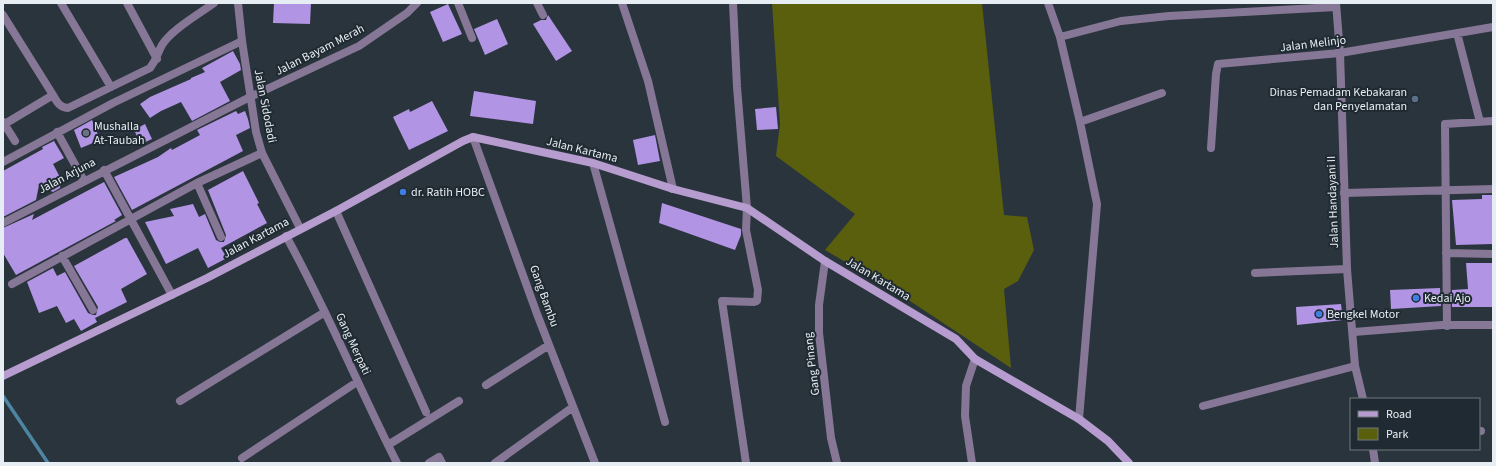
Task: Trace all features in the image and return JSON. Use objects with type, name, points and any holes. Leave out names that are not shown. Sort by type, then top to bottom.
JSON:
[{"type":"main road","name":"Jalan Kartama","points":[[3,376],[207,278],[300,228],[336,211],[463,141],[474,137],[593,163],[673,189],[747,208],[825,261],[956,339],[975,359],[1079,420],[1108,441],[1129,463]]},
{"type":"street","points":[[61,3],[111,87]]},
{"type":"street","points":[[127,3],[157,59]]},
{"type":"street","points":[[3,15],[53,95],[57,104],[68,108],[150,68],[157,59],[162,45],[171,35],[214,3]]},
{"type":"street","name":"Jalan Sidodadi","points":[[238,3],[242,41],[256,132],[262,153],[300,228]]},
{"type":"street","name":"Jalan Bayam Merah","points":[[250,97],[359,46],[407,14],[417,3]]},
{"type":"street","points":[[458,3],[472,38]]},
{"type":"street","points":[[537,3],[543,15]]},
{"type":"street","points":[[622,3],[648,81],[673,189]]},
{"type":"street","points":[[733,3],[737,87],[747,208],[746,230],[758,290],[757,301],[722,301],[746,463]]},
{"type":"street","points":[[1048,3],[1060,37],[1097,204],[1079,420]]},
{"type":"street","points":[[1060,37],[1128,20],[1336,5]]},
{"type":"street","name":"Jalan Handayani II","points":[[1336,5],[1340,53],[1347,269],[1356,366],[1363,398]]},
{"type":"street","name":"Jalan Melinjo","points":[[1211,148],[1218,64],[1270,61],[1340,53],[1493,27]]},
{"type":"street","points":[[1456,33],[1480,122]]},
{"type":"street","points":[[3,162],[113,103],[242,41]]},
{"type":"street","points":[[1080,122],[1162,93]]},
{"type":"street","points":[[15,142],[3,123],[53,95]]},
{"type":"street","name":"Jalan Arjuna","points":[[3,223],[104,170],[250,97]]},
{"type":"street","points":[[1447,326],[1445,124],[1493,121]]},
{"type":"street","points":[[57,132],[84,181]]},
{"type":"street","name":"Gang Bambu","points":[[474,137],[549,345],[595,463]]},
{"type":"street","points":[[12,284],[197,183],[262,153]]},
{"type":"street","points":[[593,163],[665,422]]},
{"type":"street","points":[[104,170],[172,295]]},
{"type":"street","points":[[197,183],[222,237]]},
{"type":"street","points":[[1344,193],[1493,189]]},
{"type":"street","points":[[336,211],[426,412]]},
{"type":"street","name":"Gang Merpati","points":[[286,236],[314,286],[357,382],[397,463]]},
{"type":"street","points":[[1446,253],[1493,254]]},
{"type":"street","points":[[62,256],[93,310]]},
{"type":"street","name":"Gang Pinang","points":[[825,261],[820,305],[819,333],[831,438],[836,463]]},
{"type":"street","points":[[1255,273],[1347,269]]},
{"type":"street","points":[[180,401],[325,312]]},
{"type":"street","points":[[1354,332],[1447,326],[1493,325]]},
{"type":"street","points":[[486,385],[549,345]]},
{"type":"street","points":[[972,463],[965,416],[966,386],[975,359]]},
{"type":"street","points":[[1203,406],[1356,366]]},
{"type":"street","points":[[242,458],[357,382]]},
{"type":"street","points":[[388,445],[459,401]]},
{"type":"street","points":[[495,463],[573,407]]},
{"type":"street","points":[[1373,450],[1375,463]]},
{"type":"street","points":[[429,463],[439,457],[442,463]]},
{"type":"green space","points":[[772,3],[982,3],[1004,215],[1027,217],[1034,250],[1018,281],[1004,289],[1011,368],[901,295],[825,250],[855,214],[776,156],[780,124]]},
{"type":"building","points":[[274,3],[311,3],[310,24],[273,23]]},
{"type":"building","points":[[448,4],[462,34],[443,42],[430,12]]},
{"type":"building","points":[[548,15],[572,51],[556,61],[533,24],[541,20],[546,20]]},
{"type":"building","points":[[497,19],[508,44],[485,55],[474,29]]},
{"type":"building","points":[[233,51],[240,64],[241,70],[220,82],[230,101],[192,121],[181,102],[150,118],[140,104],[150,97],[205,72],[202,68]]},
{"type":"building","points":[[474,91],[536,101],[533,124],[470,116]]},
{"type":"building","points":[[432,101],[448,131],[409,150],[393,117],[409,109],[410,112]]},
{"type":"building","points":[[776,107],[778,129],[757,130],[755,109]]},
{"type":"building","points":[[236,111],[238,114],[245,111],[250,128],[236,135],[243,151],[132,210],[114,177],[158,157],[171,148],[172,150],[200,135],[197,130]]},
{"type":"building","name":"Mushalla At-Taubah","points":[[92,120],[100,140],[81,148],[74,130]]},
{"type":"building","points":[[145,124],[152,139],[141,144],[134,130]]},
{"type":"building","points":[[655,135],[660,161],[638,165],[633,140]]},
{"type":"building","points":[[54,141],[64,158],[53,164],[61,179],[60,188],[53,192],[39,185],[36,200],[3,217],[3,171],[43,149],[42,147]]},
{"type":"building","points":[[243,171],[267,223],[221,248],[227,258],[208,268],[198,248],[166,264],[145,222],[174,216],[170,209],[193,204],[199,217],[205,214],[216,240],[224,242],[226,235],[208,190]]},
{"type":"building","points":[[104,182],[122,215],[114,220],[116,221],[16,275],[3,253],[3,228],[34,214],[32,220]]},
{"type":"building","points":[[1482,195],[1493,195],[1493,244],[1456,245],[1452,200],[1482,199]]},
{"type":"building","points":[[662,203],[741,229],[741,235],[735,250],[659,223]]},
{"type":"building","points":[[127,238],[147,274],[121,289],[127,302],[95,318],[97,322],[81,331],[74,319],[66,323],[57,306],[39,313],[27,282],[53,268],[57,276],[65,272],[88,313],[96,315],[98,307],[74,266]]},
{"type":"building","points":[[1466,263],[1493,263],[1493,307],[1452,307],[1452,290],[1468,289]]},
{"type":"building","name":"Kedai Ajo","points":[[1440,288],[1441,306],[1391,309],[1390,290]]},
{"type":"building","name":"Bengkel Motor","points":[[1341,304],[1343,320],[1297,325],[1296,307]]},
{"type":"waterway","points":[[3,396],[48,463]]},
{"type":"place","name":"Dinas Pemadam Kebakaran dan Penyelamatan","points":[[1415,99]]},
{"type":"place","name":"Mushalla At-Taubah","points":[[86,133]]},
{"type":"place","name":"dr. Ratih HOBC","points":[[403,192]]},
{"type":"place","name":"Kedai Ajo","points":[[1416,298]]},
{"type":"place","name":"Bengkel Motor","points":[[1319,314]]}]
